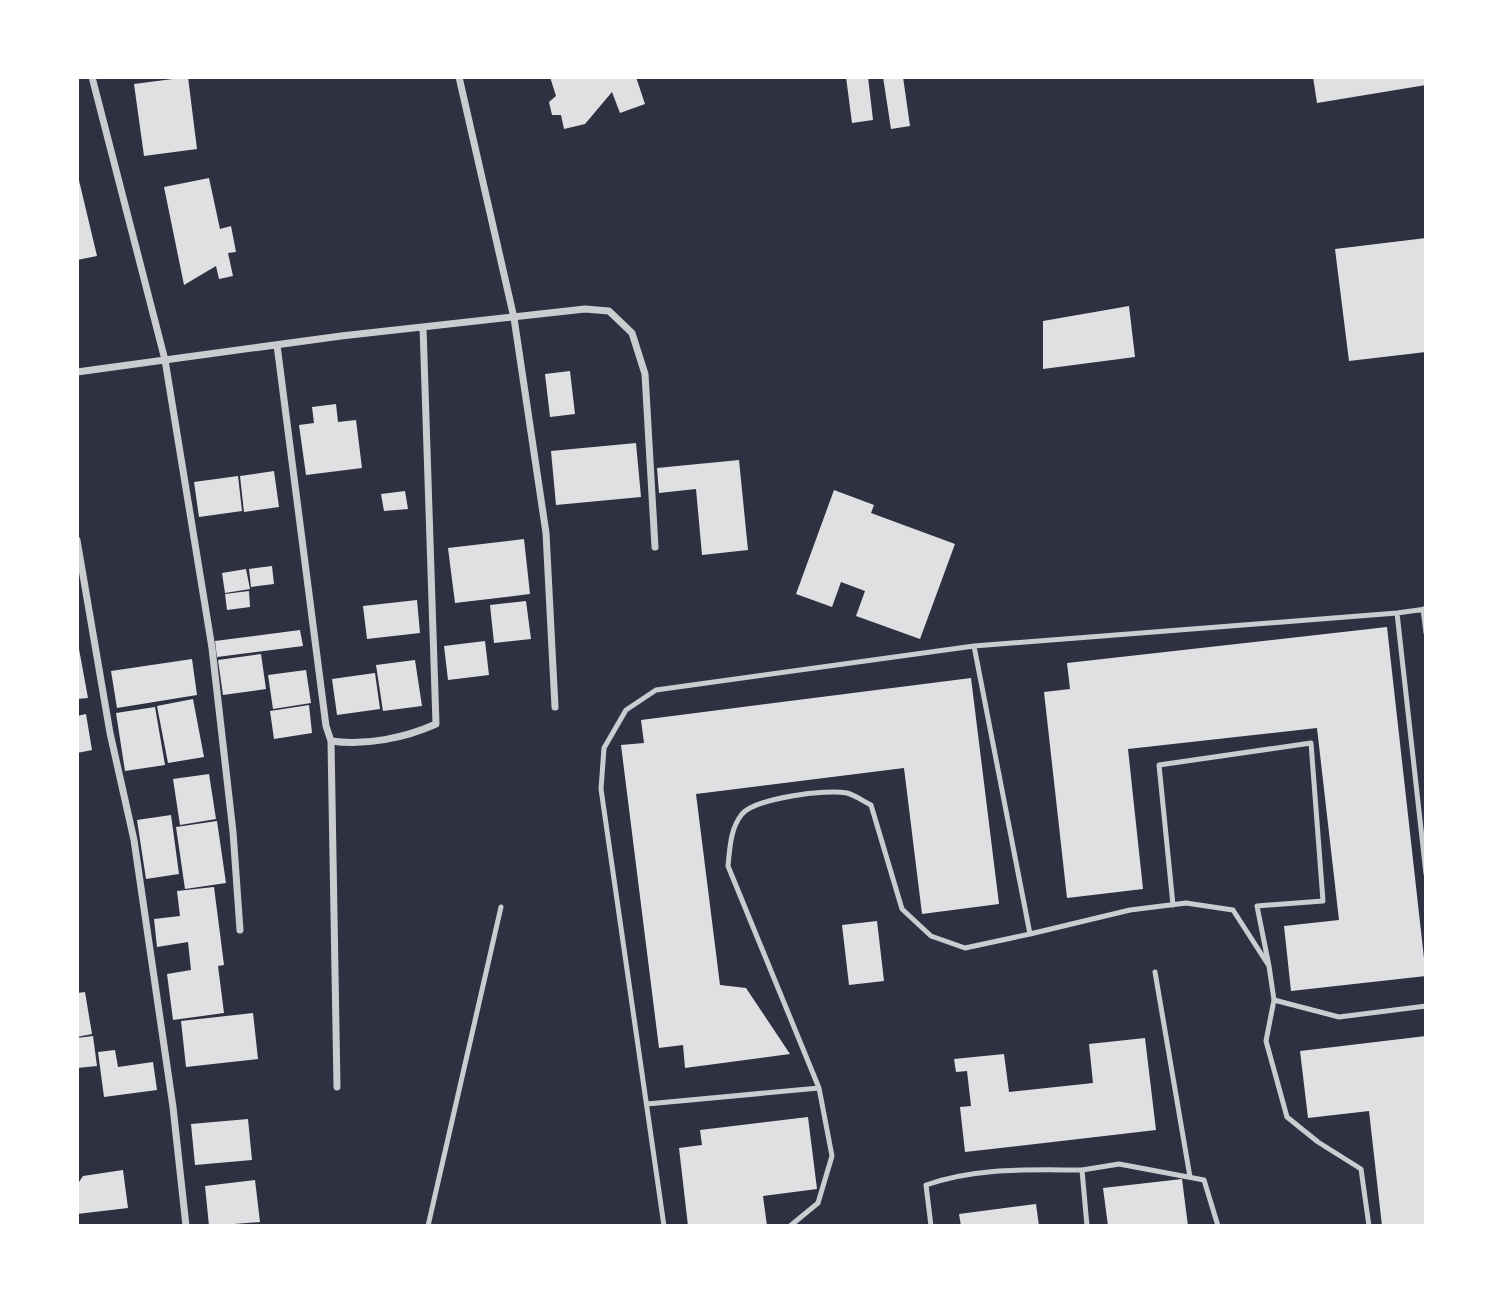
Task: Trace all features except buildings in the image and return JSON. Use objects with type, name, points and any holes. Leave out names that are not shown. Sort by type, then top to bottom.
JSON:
[{"type":"street","points":[[92,77],[165,360],[212,648],[233,832],[240,930]]},
{"type":"street","points":[[459,77],[514,318],[546,533],[555,707]]},
{"type":"street","points":[[77,372],[423,327],[586,309],[609,312],[632,332],[645,374],[655,547]]},
{"type":"street","points":[[331,741],[350,744],[415,733],[436,724],[423,327]]},
{"type":"street","points":[[277,345],[326,726],[331,741],[337,1087]]},
{"type":"street","points":[[77,540],[110,733],[134,840],[173,1107],[186,1226]]},
{"type":"lane","points":[[664,1226],[601,789],[604,748],[626,710],[656,690],[974,646],[1424,609],[1426,633]]},
{"type":"lane","points":[[1397,613],[1426,874]]},
{"type":"lane","points":[[974,646],[1030,934]]},
{"type":"lane","points":[[1173,905],[1159,765],[1311,743],[1323,901],[1257,906],[1274,1000],[1266,1041],[1287,1117],[1318,1142],[1361,1170],[1369,1226]]},
{"type":"lane","points":[[790,1226],[818,1203],[832,1156],[819,1088],[728,866],[731,834],[742,814],[754,805],[834,792],[850,794],[871,806],[902,909],[930,936],[965,948],[1130,910],[1186,903],[1233,910],[1269,966]]},
{"type":"lane","points":[[428,1226],[501,906]]},
{"type":"lane","points":[[1155,972],[1190,1177]]},
{"type":"lane","points":[[1274,1000],[1339,1017],[1426,1006]]},
{"type":"lane","points":[[647,1104],[819,1088]]},
{"type":"lane","points":[[931,1226],[926,1185],[955,1175],[996,1170],[1082,1170],[1119,1164],[1204,1180],[1218,1226]]},
{"type":"lane","points":[[1082,1170],[1087,1226]]}]
